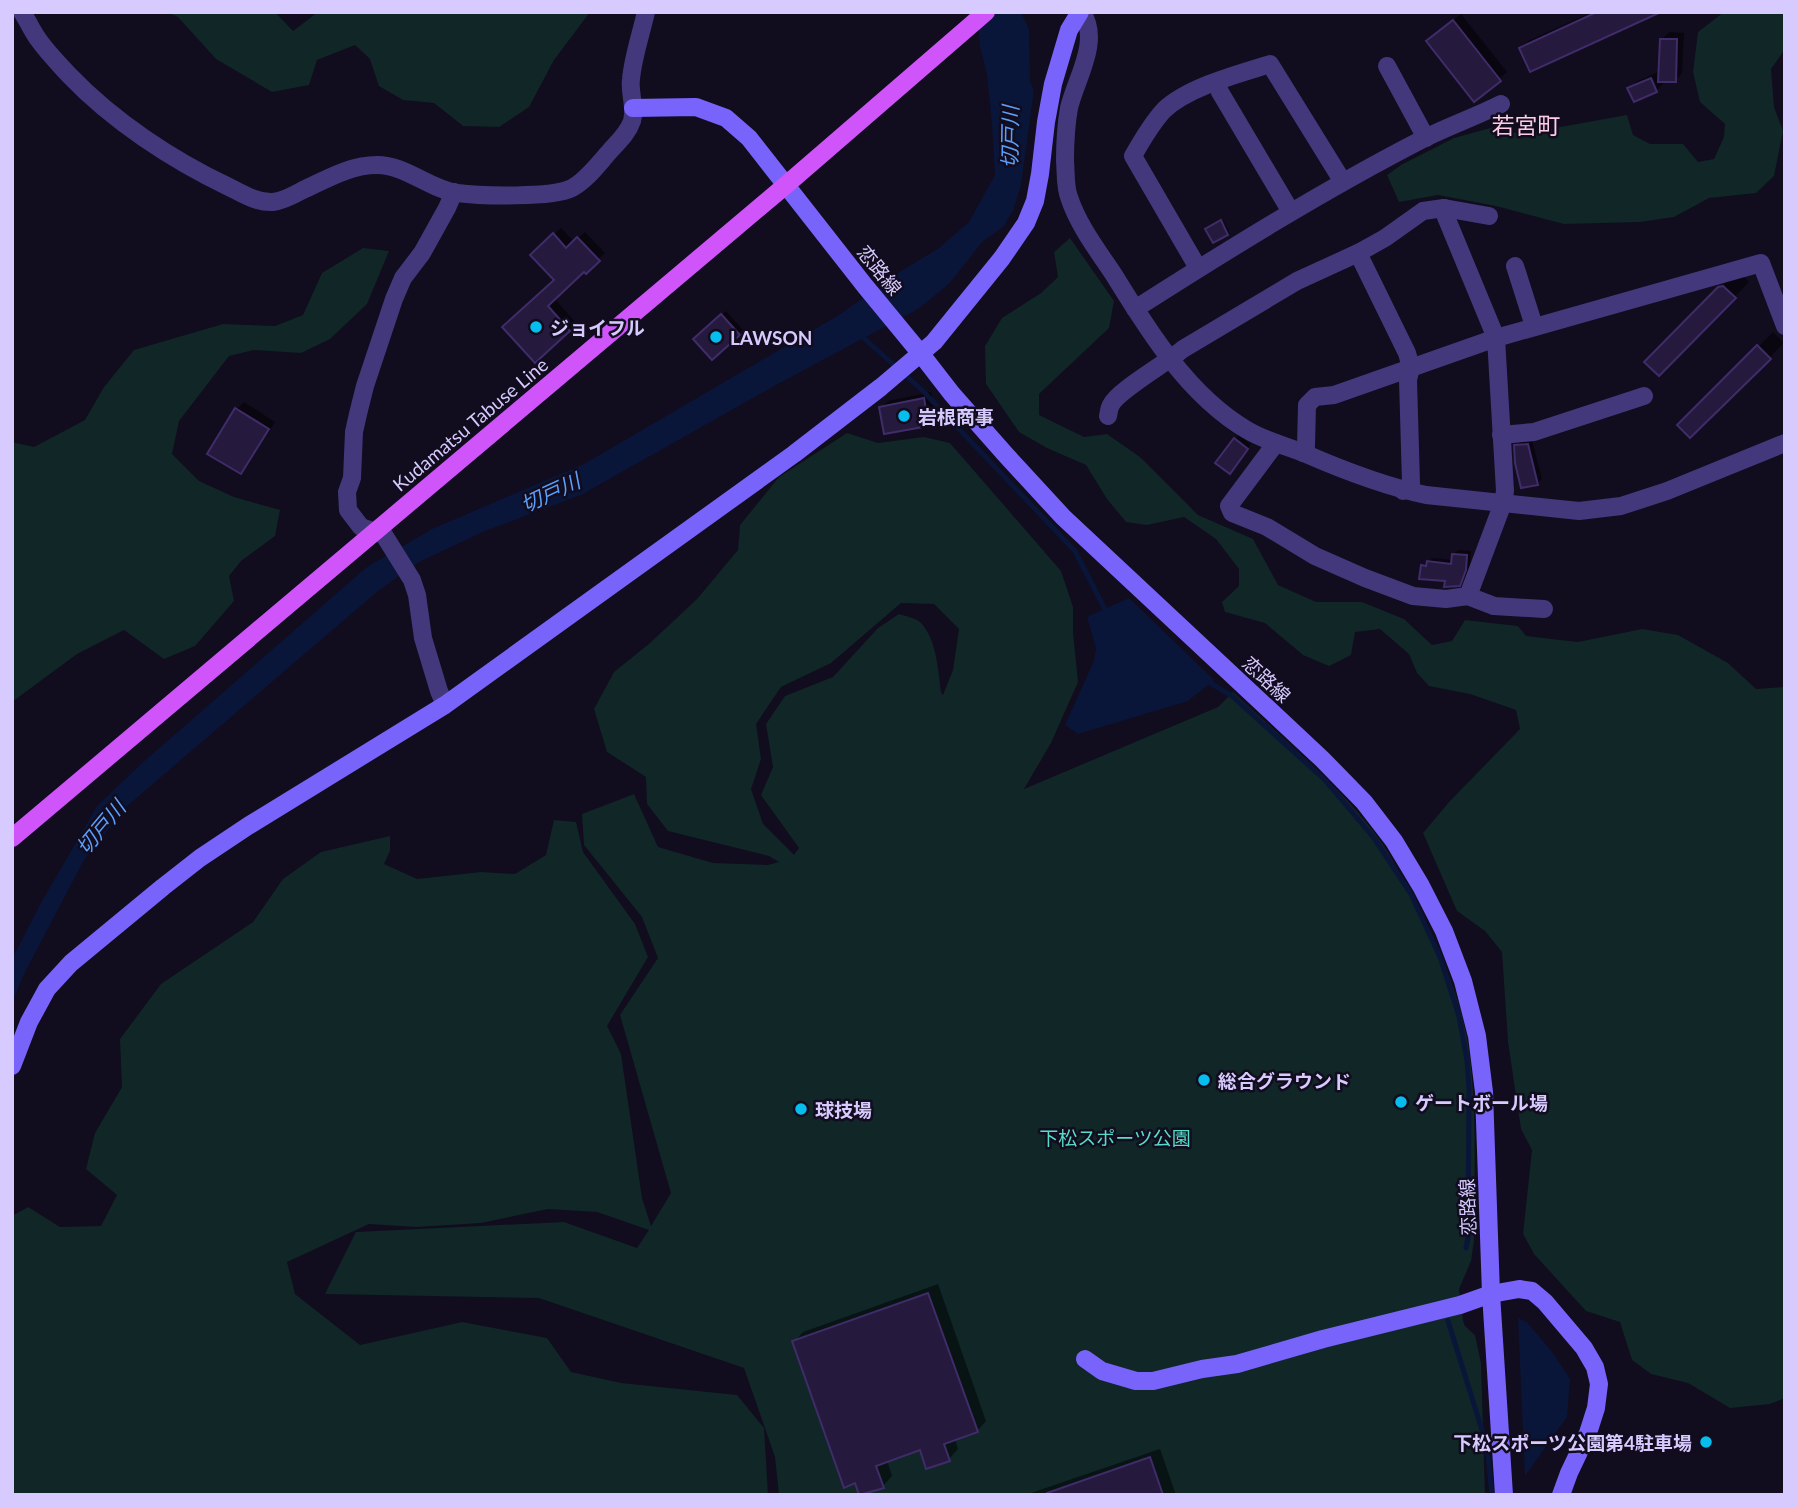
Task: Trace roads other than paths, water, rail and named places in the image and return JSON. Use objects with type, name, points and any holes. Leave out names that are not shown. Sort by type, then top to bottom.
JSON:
[{"type":"main road","name":"Kudamatsu Tabuse Line","points":[[12,838],[786,185],[986,12]]},
{"type":"street","points":[[22,12],[38,39],[69,75],[94,99],[157,148],[256,201],[275,202],[340,173],[363,166],[381,165],[454,192],[541,195],[574,187],[597,166],[632,121],[631,78],[646,12]]},
{"type":"street","points":[[12,1066],[29,1022],[47,989],[71,963],[200,858],[445,705],[794,454],[934,342],[1002,258],[1026,223],[1038,187],[1053,84],[1069,30],[1081,12],[1087,21],[1089,34],[1083,72],[1070,105],[1066,133],[1068,195],[1078,218],[1152,335],[1196,390],[1249,432],[1348,473],[1403,491],[1578,511],[1621,506],[1667,491],[1785,443]]},
{"type":"street","points":[[1198,268],[1133,156],[1165,110],[1181,98],[1216,82],[1270,64],[1343,182]]},
{"type":"street","points":[[1387,66],[1426,138]]},
{"type":"street","points":[[1216,82],[1291,212]]},
{"type":"street","points":[[1135,309],[1198,268],[1343,182],[1426,138],[1501,104]]},
{"type":"street","name":"恋路線","points":[[633,108],[696,107],[726,118],[748,138],[952,394],[1063,517],[1322,758],[1364,802],[1401,852],[1444,931],[1463,981],[1478,1036],[1484,1092],[1491,1294],[1504,1495]]},
{"type":"street","points":[[445,705],[423,638],[417,595],[412,580],[384,536],[361,527],[348,510],[347,492],[352,478],[354,432],[358,414],[394,299],[403,278],[422,253],[454,192]]},
{"type":"street","points":[[1108,416],[1111,404],[1126,390],[1183,349],[1297,281],[1385,238],[1423,211],[1444,208],[1489,216]]},
{"type":"street","points":[[1444,208],[1496,338],[1505,491],[1503,503],[1468,596]]},
{"type":"street","points":[[1358,253],[1408,353],[1411,367],[1408,380],[1411,483],[1403,491]]},
{"type":"street","points":[[1303,453],[1306,446],[1307,405],[1315,397],[1334,395],[1534,326],[1761,263],[1785,326]]},
{"type":"street","points":[[1515,265],[1534,326]]},
{"type":"street","points":[[1502,435],[1534,432],[1644,396]]},
{"type":"street","points":[[1276,443],[1229,506],[1232,513],[1267,527],[1327,562],[1413,596],[1446,599],[1468,596],[1494,606],[1544,609]]},
{"type":"street","points":[[1085,1359],[1102,1371],[1136,1381],[1153,1381],[1237,1364],[1323,1339],[1460,1305],[1491,1294],[1519,1289],[1532,1291],[1545,1302],[1584,1348],[1595,1367],[1599,1384],[1596,1408],[1588,1433],[1561,1495]]},
{"type":"water","name":"切戸川","points":[[977,12],[1021,12],[1029,29],[1030,81],[1034,90],[1021,185],[1013,211],[1003,227],[982,242],[949,284],[918,309],[581,495],[485,531],[419,562],[378,591],[126,807],[84,860],[12,1002],[12,959],[97,806],[141,764],[367,567],[432,529],[584,464],[839,315],[939,248],[969,222],[995,175],[987,75],[980,46]]},
{"type":"water","points":[[1129,598],[1214,680],[1188,701],[1078,734],[1065,725],[1094,661],[1096,648],[1087,617]]},
{"type":"water","points":[[1518,1318],[1527,1322],[1570,1379],[1567,1417],[1525,1476]]},
{"type":"waterway","points":[[859,334],[922,390],[1075,551],[1108,615]]},
{"type":"waterway","points":[[1207,681],[1232,696],[1325,780],[1374,838],[1411,894],[1440,957],[1459,1016],[1467,1060],[1469,1088],[1466,1248]]},
{"type":"waterway","points":[[1448,1321],[1487,1446],[1492,1495]]},
{"type":"place","name":"ジョイフル","points":[[536,327]]},
{"type":"place","name":"LAWSON","points":[[716,337]]},
{"type":"place","name":"岩根商事","points":[[904,416]]},
{"type":"place","name":"総合グラウンド","points":[[1204,1080]]},
{"type":"place","name":"ゲートボール場","points":[[1401,1102]]},
{"type":"place","name":"球技場","points":[[801,1109]]},
{"type":"place","name":"下松スポーツ公園第4駐車場","points":[[1706,1442]]},
{"type":"district","name":"若宮町","points":[[1526,125]]},
{"type":"park label","name":"下松スポーツ公園","points":[[1115,1137]]}]
